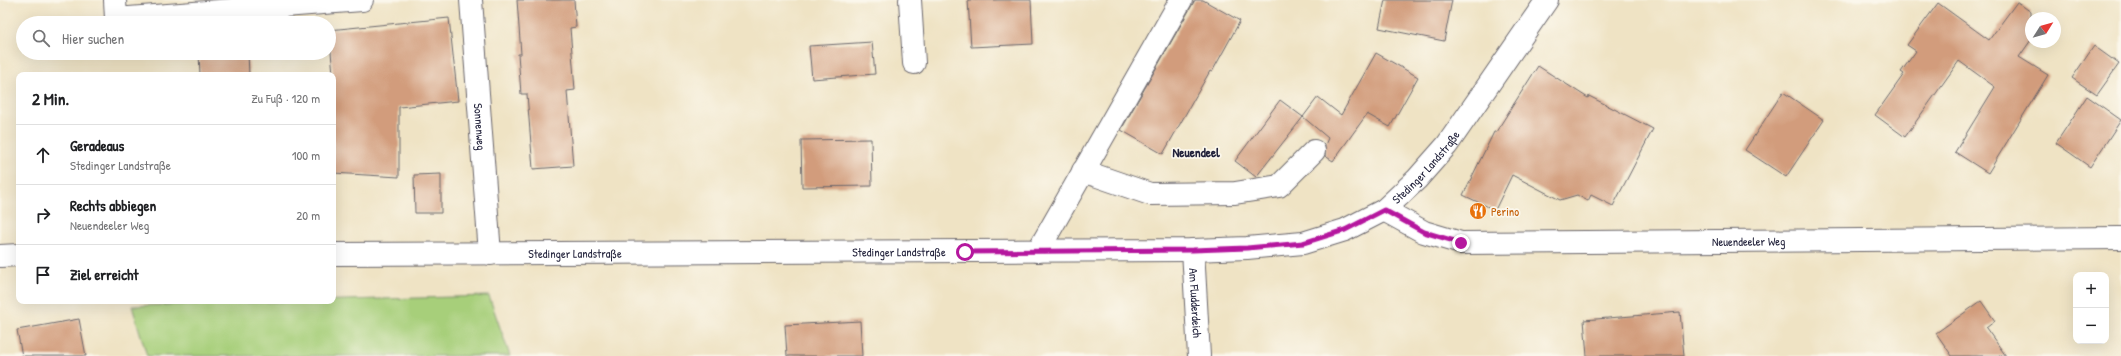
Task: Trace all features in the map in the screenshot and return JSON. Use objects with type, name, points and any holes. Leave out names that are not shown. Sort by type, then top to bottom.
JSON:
[{"type":"street","points":[[115,0],[116,16]]},
{"type":"street","points":[[155,16],[362,0]]},
{"type":"street","name":"Sonnenweg","points":[[471,0],[490,254]]},
{"type":"street","points":[[910,0],[914,63]]},
{"type":"street","points":[[1038,251],[1181,0]]},
{"type":"street","name":"Stedinger Landstraße","points":[[336,254],[1193,250],[1247,248],[1303,243],[1345,230],[1384,210],[1417,179],[1447,145],[1547,0]]},
{"type":"street","points":[[1083,171],[1150,194],[1235,193],[1279,186],[1314,151]]},
{"type":"street","name":"Neuendeeler Weg","points":[[1384,210],[1424,232],[1461,243],[2121,238]]},
{"type":"street","name":"Am Fludderdeich","points":[[1193,250],[1199,356]]},
{"type":"street","points":[[0,256],[16,255]]},
{"type":"green space","points":[[489,296],[510,356],[147,356],[132,306],[203,304],[336,304],[336,300]]},
{"type":"building","points":[[517,0],[574,0],[576,27],[570,28],[575,90],[567,91],[573,166],[533,169],[527,94],[521,94],[518,54],[521,54]]},
{"type":"building","points":[[968,0],[1031,0],[1033,44],[971,47]]},
{"type":"building","points":[[1195,0],[1203,0],[1240,21],[1212,72],[1210,71],[1163,154],[1121,130]]},
{"type":"building","points":[[1385,0],[1452,0],[1444,41],[1379,28]]},
{"type":"building","points":[[2017,2],[2031,12],[2025,12],[2025,48],[2019,57],[2048,75],[1988,173],[1955,152],[1995,87],[1959,61],[1905,137],[1875,115],[1904,74],[1901,72],[1916,51],[1907,45],[1938,3],[1989,40]]},
{"type":"building","points":[[449,18],[458,101],[399,107],[399,177],[336,173],[336,72],[333,72],[332,60],[336,60],[336,29]]},
{"type":"building","points":[[872,42],[875,74],[812,79],[809,46]]},
{"type":"building","points":[[2094,46],[2119,64],[2097,95],[2072,78]]},
{"type":"building","points":[[1376,53],[1418,77],[1390,127],[1367,114],[1333,161],[1325,156],[1325,145],[1328,138],[1303,117],[1318,97],[1341,115]]},
{"type":"building","points":[[199,60],[248,60],[249,72],[200,72]]},
{"type":"building","points":[[1538,66],[1588,98],[1589,96],[1653,129],[1613,206],[1591,195],[1588,201],[1577,195],[1560,200],[1512,175],[1495,210],[1463,195],[1494,132],[1496,132]]},
{"type":"building","points":[[1783,92],[1824,120],[1786,177],[1745,150]]},
{"type":"building","points":[[2087,96],[2121,120],[2090,167],[2056,143]]},
{"type":"building","points":[[1280,100],[1303,117],[1256,177],[1235,161]]},
{"type":"building","points":[[871,139],[872,186],[802,187],[801,140]]},
{"type":"building","points":[[441,174],[441,213],[415,213],[414,175]]},
{"type":"building","points":[[1981,301],[1995,321],[1986,328],[2006,356],[1952,356],[1936,333]]},
{"type":"building","points":[[1680,312],[1684,356],[1587,356],[1584,320]]},
{"type":"building","points":[[79,319],[86,356],[22,356],[17,330]]},
{"type":"building","points":[[860,321],[862,356],[787,356],[785,325]]},
{"type":"place","name":"Perino","points":[[1478,211]]},
{"type":"district","name":"Neuendeel","points":[[1196,152]]},
{"type":"route","points":[[965,252],[1193,250],[1247,248],[1303,243],[1345,230],[1384,210],[1424,232],[1461,243]]}]
